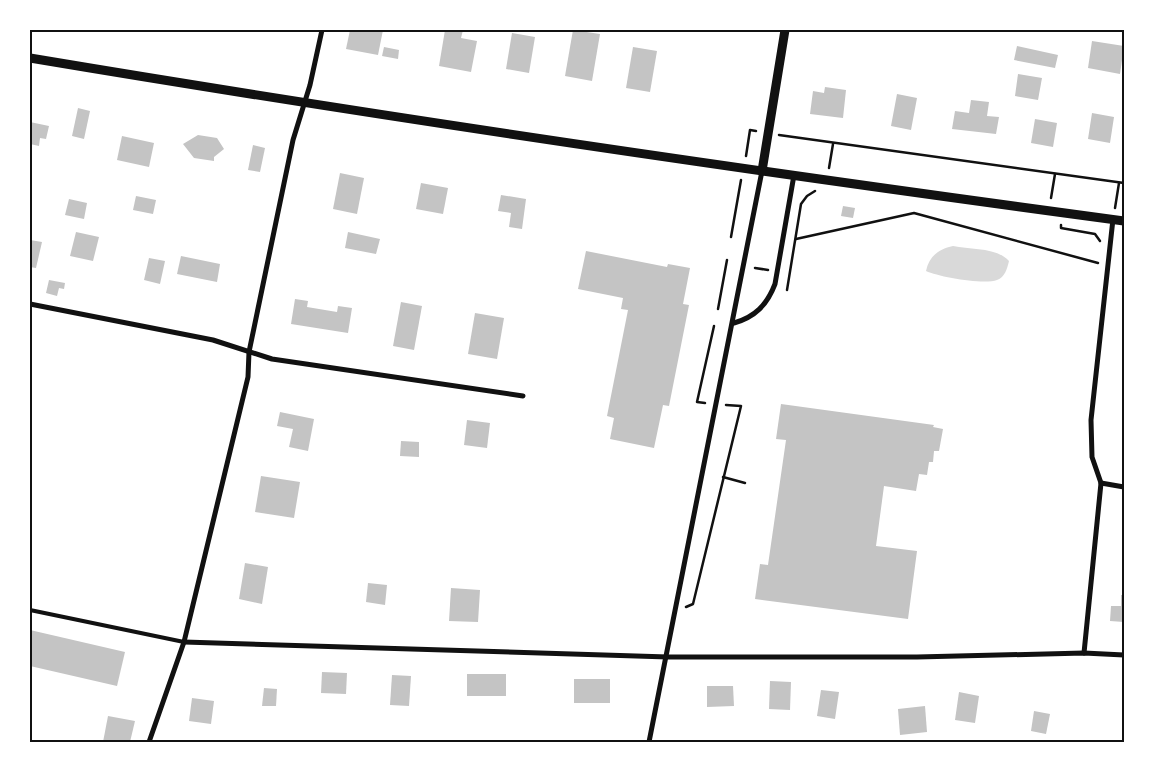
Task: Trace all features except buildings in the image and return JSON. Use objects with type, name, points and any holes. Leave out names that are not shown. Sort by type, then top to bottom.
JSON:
[{"type":"street","points":[[149,742],[184,642],[248,377],[249,352],[294,140],[322,30]]},
{"type":"street","points":[[649,742],[668,656],[734,323],[762,171],[785,30]]},
{"type":"street","points":[[30,58],[304,104],[762,171],[1124,221]]},
{"type":"street","points":[[734,323],[752,316],[770,298],[775,284],[794,175]]},
{"type":"street","points":[[1084,654],[1100,483],[1092,457],[1091,420],[1113,220]]},
{"type":"street","points":[[30,304],[213,340],[272,359],[523,396]]},
{"type":"street","points":[[1100,483],[1124,487]]},
{"type":"street","points":[[184,642],[668,656],[917,658],[1084,654],[1124,655]]},
{"type":"lane","points":[[30,610],[184,642]]},
{"type":"path","points":[[745,158],[750,130],[760,132]]},
{"type":"path","points":[[778,135],[1124,183]]},
{"type":"path","points":[[829,172],[833,143]]},
{"type":"path","points":[[1055,174],[1050,201],[1057,202]]},
{"type":"path","points":[[731,237],[741,179]]},
{"type":"path","points":[[1113,220],[1119,183]]},
{"type":"path","points":[[787,290],[801,204],[807,196],[818,190]]},
{"type":"path","points":[[796,240],[914,212],[1100,264],[1101,256]]},
{"type":"path","points":[[1061,223],[1061,228],[1095,234],[1100,240],[1102,248]]},
{"type":"path","points":[[718,309],[727,260]]},
{"type":"path","points":[[755,268],[768,270]]},
{"type":"path","points":[[676,613],[693,604],[741,406],[697,402],[714,326]]},
{"type":"path","points":[[723,477],[746,483]]},
{"type":"shaded area","points":[[953,246],[990,251],[1004,256],[1009,261],[1005,272],[997,280],[982,282],[951,278],[926,271],[935,254]]}]
